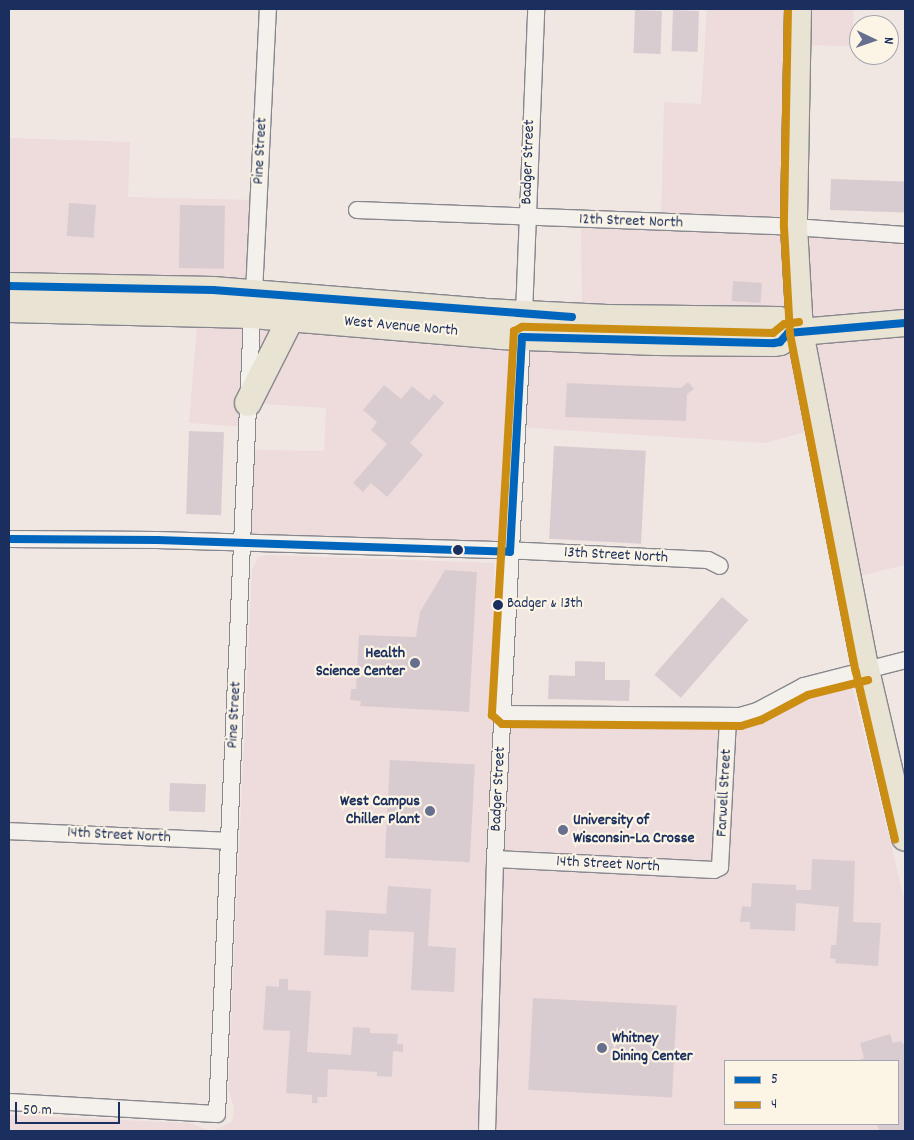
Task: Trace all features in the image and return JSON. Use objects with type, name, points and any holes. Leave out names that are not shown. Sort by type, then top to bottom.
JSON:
[{"type":"main road","points":[[798,9],[794,332],[866,670],[905,838]]},
{"type":"main road","name":"West Avenue North","points":[[9,286],[137,287],[253,304],[523,326],[774,343],[780,342],[794,332]]},
{"type":"main road","name":"West Avenue North","points":[[9,309],[253,304],[291,318],[523,326]]},
{"type":"main road","points":[[248,403],[291,318]]},
{"type":"main road","points":[[794,332],[905,324]]},
{"type":"street","name":"Pine Street","points":[[9,1102],[217,1114],[244,543],[248,403],[268,9]]},
{"type":"street","name":"Badger Street","points":[[487,1131],[490,1062],[488,1040],[495,859],[523,326],[536,9]]},
{"type":"street","name":"12th Street North","points":[[357,210],[527,219],[794,227],[905,235]]},
{"type":"street","points":[[9,540],[244,543]]},
{"type":"street","name":"13th Street North","points":[[244,543],[708,560],[720,566]]},
{"type":"street","points":[[502,714],[728,717],[757,711],[804,686],[905,660]]},
{"type":"street","name":"Farwell Street","points":[[720,867],[728,717]]},
{"type":"street","name":"14th Street North","points":[[9,831],[229,841]]},
{"type":"street","name":"14th Street North","points":[[495,859],[714,870],[720,867]]},
{"type":"shaded area","points":[[707,9],[854,9],[854,15],[849,15],[849,46],[797,45],[794,226],[905,240],[905,565],[847,579],[817,429],[765,443],[517,427],[510,552],[244,543],[246,450],[324,451],[326,408],[249,403],[247,427],[189,423],[198,313],[582,317],[581,220],[661,223],[664,102],[701,104]]},
{"type":"shaded area","points":[[9,138],[130,142],[128,197],[259,200],[254,293],[9,286]]},
{"type":"shaded area","name":"University of Wisconsin-La Crosse","points":[[268,555],[494,563],[492,720],[745,724],[762,719],[794,699],[809,694],[833,688],[853,689],[905,902],[905,1131],[212,1131],[232,1122],[234,1108],[228,1088],[252,570],[258,557]]},
{"type":"shaded area","points":[[9,1115],[189,1123],[212,1131],[9,1131]]},
{"type":"building","points":[[635,10],[662,11],[660,54],[633,53]]},
{"type":"building","points":[[673,10],[699,11],[698,52],[672,51]]},
{"type":"building","points":[[831,179],[905,182],[904,213],[830,210]]},
{"type":"building","points":[[69,203],[96,205],[94,238],[67,236]]},
{"type":"building","points":[[180,205],[225,206],[224,269],[179,268]]},
{"type":"building","points":[[733,281],[762,283],[761,303],[732,301]]},
{"type":"building","points":[[688,382],[694,389],[687,394],[686,421],[565,417],[567,383],[681,388]]},
{"type":"building","points":[[384,385],[401,399],[412,386],[429,400],[434,394],[444,403],[410,443],[423,455],[387,497],[371,483],[363,492],[353,483],[387,444],[371,430],[377,422],[363,410]]},
{"type":"building","points":[[189,431],[224,432],[221,515],[186,514]]},
{"type":"building","points":[[554,446],[646,451],[641,544],[549,539]]},
{"type":"building","name":"Health Science Center","points":[[445,570],[477,572],[469,712],[360,706],[361,701],[350,700],[351,689],[356,689],[359,635],[416,637],[420,612]]},
{"type":"building","points":[[722,597],[748,620],[681,698],[654,675]]},
{"type":"building","points":[[575,661],[605,662],[605,680],[630,680],[629,701],[548,699],[549,675],[575,676]]},
{"type":"building","name":"West Campus Chiller Plant","points":[[390,760],[475,764],[470,862],[385,858]]},
{"type":"building","points":[[170,783],[206,784],[205,812],[169,811]]},
{"type":"building","points":[[812,859],[855,861],[853,922],[881,923],[878,966],[835,963],[836,959],[830,958],[831,945],[836,945],[839,907],[796,903],[795,931],[750,929],[750,922],[740,922],[742,906],[751,907],[752,883],[796,885],[796,890],[811,890]]},
{"type":"building","points":[[388,886],[431,889],[428,946],[456,948],[454,992],[411,990],[414,932],[369,930],[368,957],[324,955],[326,910],[386,914]]},
{"type":"building","points":[[279,979],[288,979],[288,990],[311,991],[307,1052],[351,1055],[353,1027],[370,1028],[370,1033],[398,1034],[397,1044],[403,1044],[403,1052],[393,1051],[392,1077],[377,1076],[377,1072],[328,1069],[327,1097],[317,1097],[318,1103],[312,1103],[312,1095],[286,1093],[290,1031],[263,1030],[266,986],[279,987]]},
{"type":"building","name":"Whitney Dining Center","points":[[533,998],[677,1006],[672,1097],[528,1090]]},
{"type":"building","points":[[890,1034],[893,1043],[901,1041],[905,1046],[905,1131],[879,1131],[877,1125],[899,1125],[899,1060],[859,1060],[864,1058],[860,1043]]},
{"type":"transit line","name":"4","points":[[788,9],[784,227],[790,334],[856,672],[895,840]]},
{"type":"transit line","name":"5","points":[[9,286],[213,290],[572,317]]},
{"type":"transit line","name":"4","points":[[799,322],[784,324],[773,333],[522,327],[514,331],[492,715],[502,724],[741,726],[761,720],[808,695],[868,680]]},
{"type":"transit line","name":"5","points":[[9,539],[157,540],[510,552],[522,337],[774,343],[780,342],[788,333],[905,323]]},
{"type":"place","name":"Badger & 13th","points":[[498,605]]},
{"type":"place","name":"Health Science Center","points":[[415,663]]},
{"type":"place","name":"West Campus Chiller Plant","points":[[430,811]]},
{"type":"place","name":"University of Wisconsin-La Crosse","points":[[563,830]]},
{"type":"place","name":"Whitney Dining Center","points":[[602,1048]]}]
